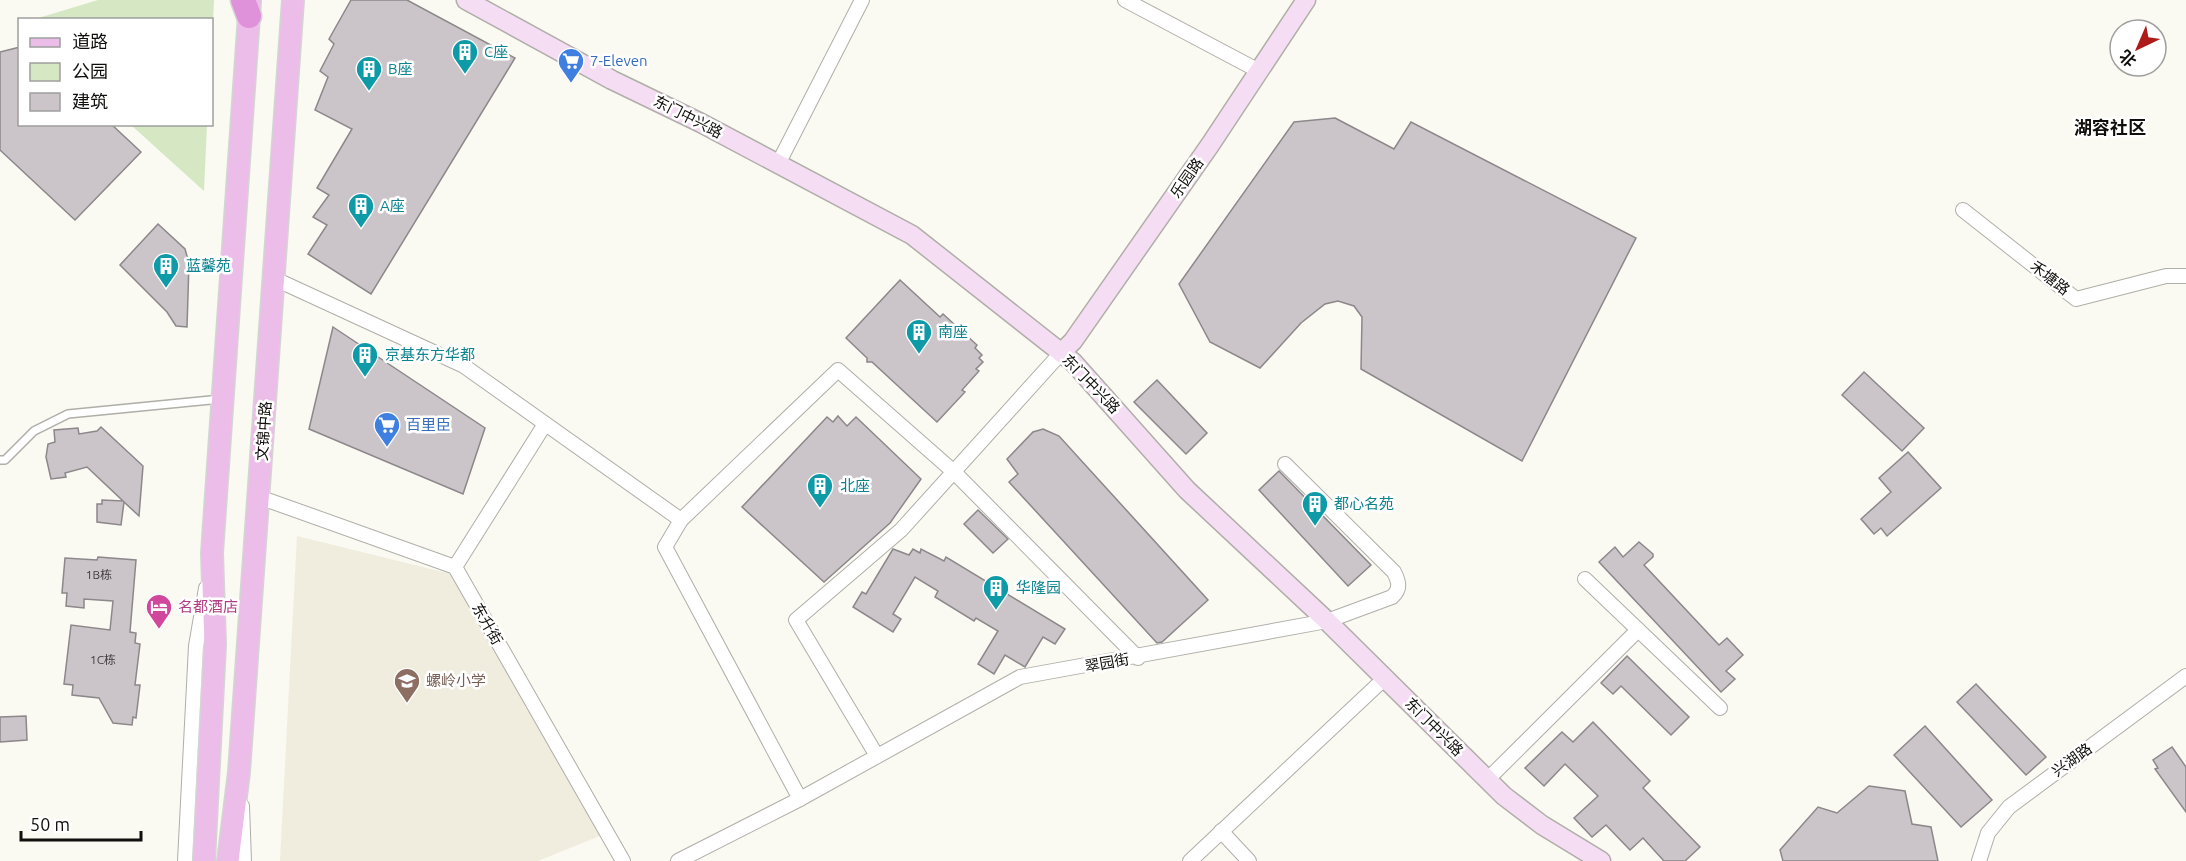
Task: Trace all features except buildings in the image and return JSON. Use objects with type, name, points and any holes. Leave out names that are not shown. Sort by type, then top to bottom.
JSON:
[{"type":"main road","name":"文锦中路","points":[[228,861],[239,772],[293,0]]},
{"type":"main road","points":[[204,861],[215,645],[212,553],[224,399],[247,5]]},
{"type":"street","name":"东门中兴路","points":[[466,0],[612,80],[912,235],[1073,362],[1187,490],[1327,621],[1487,780],[1523,812],[1600,861]]},
{"type":"street","points":[[778,164],[862,0]]},
{"type":"street","points":[[1125,0],[1259,71]]},
{"type":"street","name":"乐园路","points":[[1061,352],[1080,331],[1306,0]]},
{"type":"street","name":"禾塘路","points":[[1963,210],[2076,299],[2166,276],[2186,276]]},
{"type":"street","points":[[275,279],[464,366],[681,520]]},
{"type":"street","points":[[877,756],[796,620],[901,530],[1061,352]]},
{"type":"street","points":[[800,799],[665,547],[681,520],[838,370],[954,472],[1138,658]]},
{"type":"street","points":[[259,497],[455,567],[545,424]]},
{"type":"street","name":"翠园街","points":[[678,861],[800,799],[1020,678],[1138,658],[1327,621],[1392,597],[1398,592],[1400,583],[1394,572],[1285,464]]},
{"type":"street","points":[[185,861],[196,646],[212,553]]},
{"type":"street","name":"东升街","points":[[455,567],[623,861]]},
{"type":"street","points":[[1585,579],[1720,708]]},
{"type":"street","points":[[1487,780],[1638,630]]},
{"type":"street","name":"兴湖路","points":[[1979,861],[1988,832],[2009,807],[2186,676]]},
{"type":"street","points":[[1190,861],[1385,678]]},
{"type":"street","points":[[239,772],[244,861]]},
{"type":"street","points":[[1221,831],[1249,861]]},
{"type":"lane","points":[[0,460],[5,460],[34,431],[68,414],[224,399]]},
{"type":"shaded area","name":"螺岭小学","points":[[297,536],[451,574],[602,835],[538,861],[280,861]]},
{"type":"green space","points":[[98,0],[214,0],[213,22],[213,18],[38,18]]},
{"type":"green space","points":[[132,126],[207,126],[204,191]]},
{"type":"place","name":"C座","points":[[465,75]]},
{"type":"place","name":"7-Eleven","points":[[571,84]]},
{"type":"place","name":"B座","points":[[369,92]]},
{"type":"place","name":"A座","points":[[361,229]]},
{"type":"place","name":"蓝馨苑","points":[[166,289]]},
{"type":"place","name":"南座","points":[[919,355]]},
{"type":"place","name":"京基东方华都","points":[[365,378]]},
{"type":"place","name":"百里臣","points":[[387,448]]},
{"type":"place","name":"北座","points":[[820,509]]},
{"type":"place","name":"都心名苑","points":[[1315,527]]},
{"type":"place","name":"华隆园","points":[[996,611]]},
{"type":"place","name":"名都酒店","points":[[159,630]]},
{"type":"place","name":"螺岭小学","points":[[407,704]]},
{"type":"district","name":"湖容社区","points":[[2110,128]]}]
